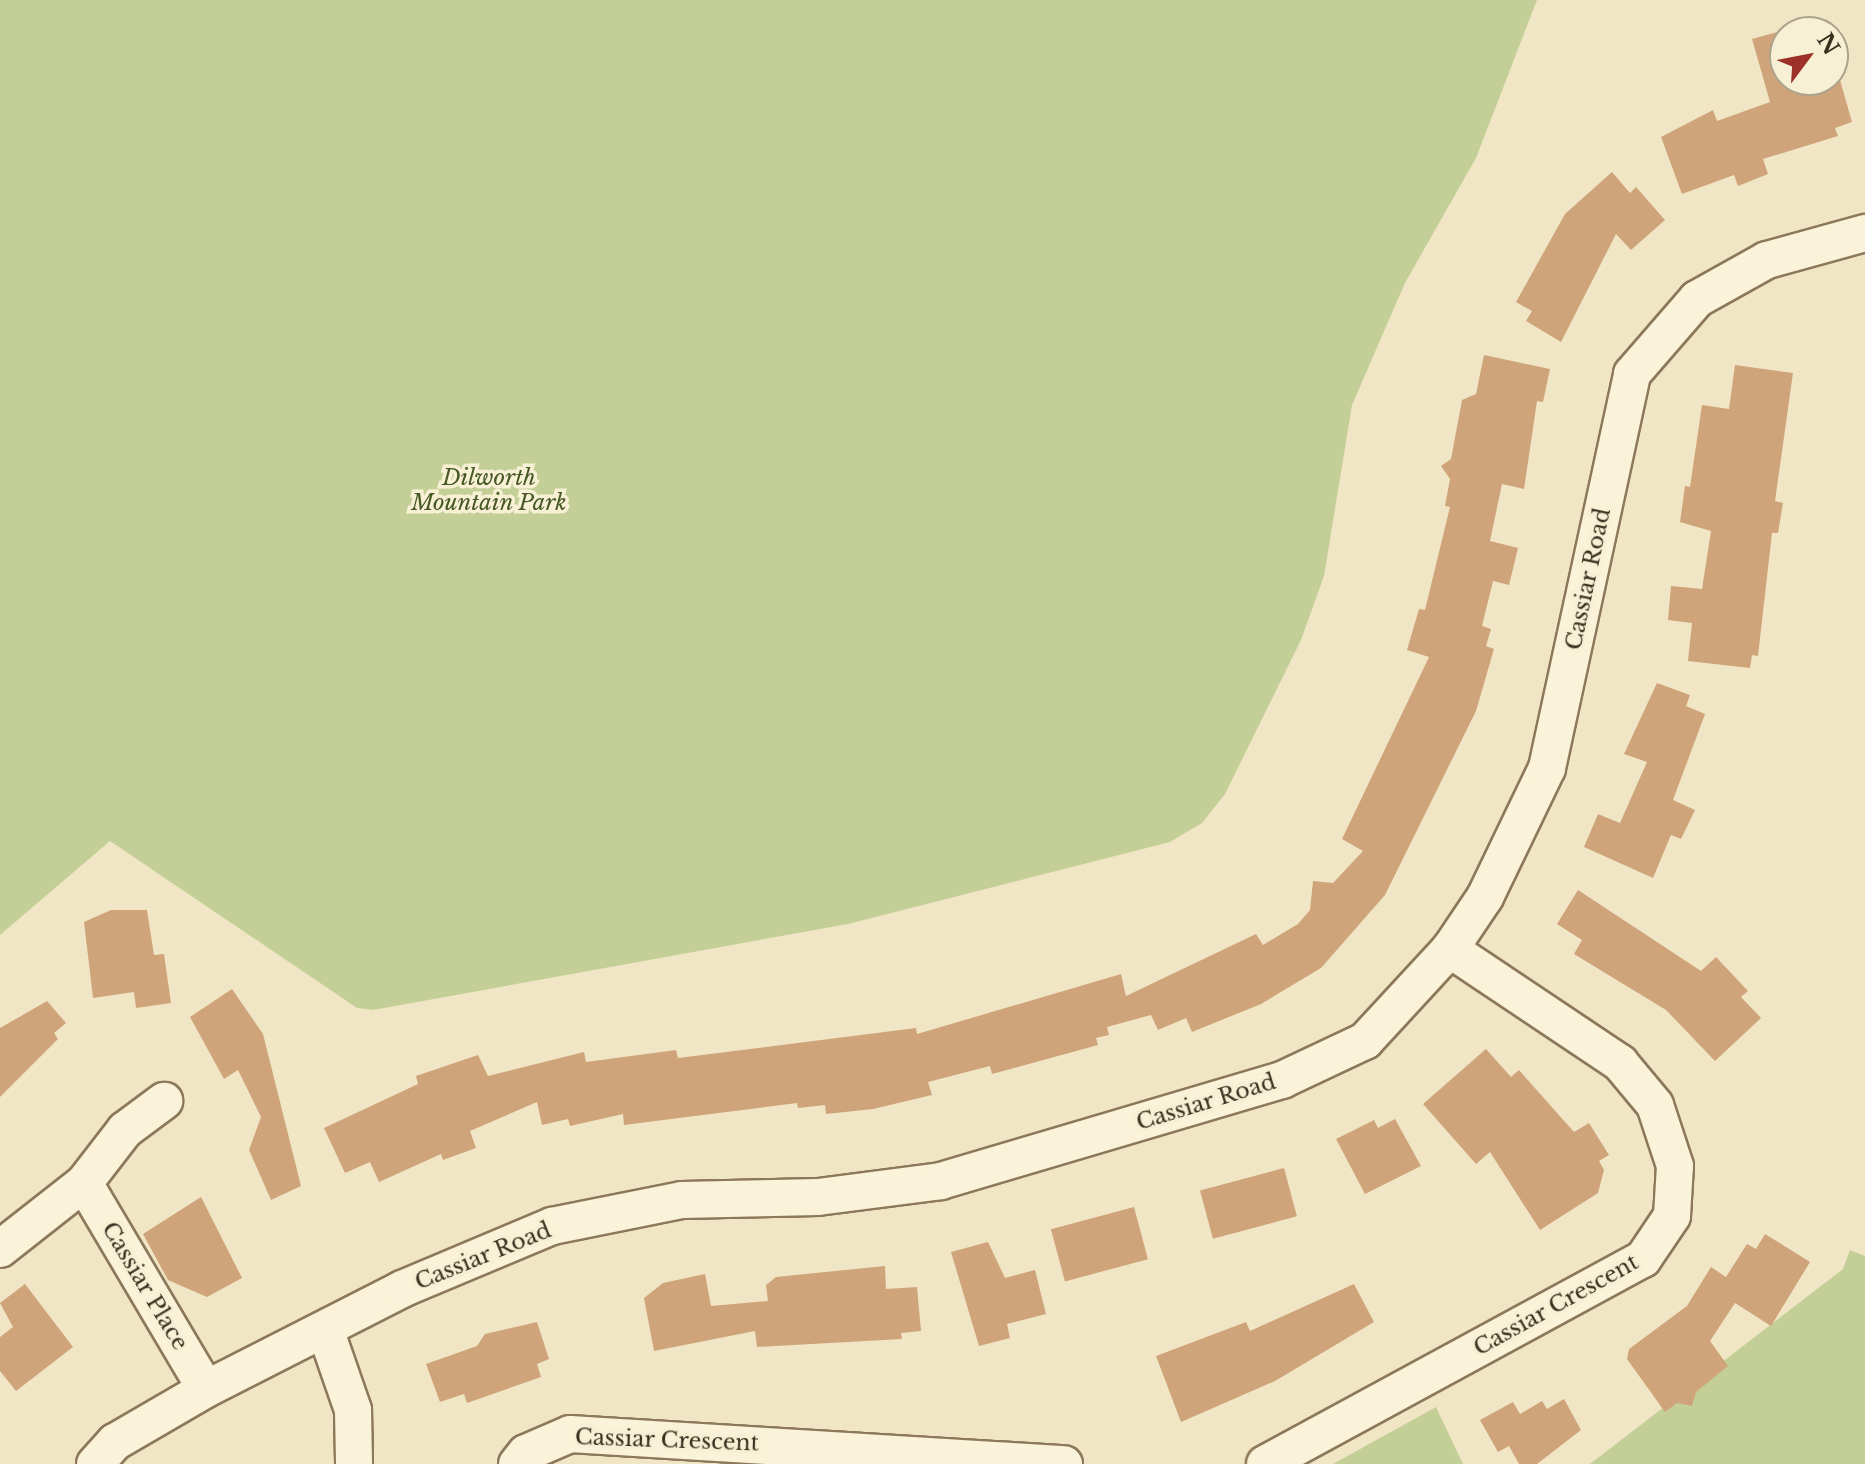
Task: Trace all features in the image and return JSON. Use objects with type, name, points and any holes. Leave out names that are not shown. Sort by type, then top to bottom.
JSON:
[{"type":"street","name":"Cassiar Road","points":[[95,1464],[115,1442],[206,1389],[326,1332],[402,1289],[552,1226],[682,1200],[818,1197],[941,1181],[1282,1080],[1365,1041],[1450,949],[1485,897],[1547,768],[1632,374],[1697,299],[1767,260],[1865,233]]},
{"type":"street","name":"Cassiar Crescent","points":[[1265,1464],[1643,1259],[1672,1216],[1675,1166],[1655,1105],[1620,1063],[1450,949]]},
{"type":"street","points":[[0,1249],[84,1183],[125,1130],[164,1101]]},
{"type":"street","name":"Cassiar Place","points":[[84,1183],[206,1389]]},
{"type":"street","points":[[326,1332],[353,1410],[354,1464]]},
{"type":"street","name":"Cassiar Crescent","points":[[517,1464],[526,1453],[570,1434],[1064,1464]]},
{"type":"green space","name":"Dilworth Mountain Park","points":[[0,0],[1537,0],[1476,158],[1405,283],[1352,405],[1324,576],[1301,640],[1225,794],[1202,823],[1170,842],[848,924],[373,1010],[357,1008],[110,841],[0,935]]},
{"type":"green space","points":[[1850,1250],[1865,1256],[1865,1464],[1590,1464],[1843,1269]]},
{"type":"green space","points":[[1436,1407],[1463,1464],[1333,1464]]},
{"type":"building","points":[[1769,34],[1769,96],[1845,96],[1852,122],[1835,128],[1838,136],[1763,159],[1768,174],[1738,186],[1734,175],[1682,194],[1661,137],[1713,110],[1717,121],[1770,102],[1752,39]]},
{"type":"building","points":[[1612,172],[1630,193],[1636,187],[1665,220],[1631,250],[1616,234],[1561,342],[1526,321],[1532,311],[1516,302],[1565,214]]},
{"type":"building","points":[[1484,355],[1550,369],[1543,402],[1537,401],[1524,489],[1502,484],[1490,541],[1518,548],[1509,585],[1493,581],[1482,626],[1491,629],[1486,646],[1494,649],[1476,711],[1385,895],[1321,968],[1261,1004],[1192,1032],[1186,1018],[1158,1030],[1151,1015],[1107,1027],[1109,1035],[1096,1038],[1098,1045],[992,1074],[990,1066],[928,1082],[932,1095],[873,1109],[826,1114],[825,1105],[798,1108],[797,1103],[624,1125],[623,1114],[570,1126],[568,1119],[542,1125],[537,1102],[470,1131],[476,1148],[443,1160],[441,1154],[379,1182],[370,1162],[345,1173],[324,1128],[418,1084],[416,1076],[478,1055],[488,1076],[584,1052],[586,1062],[676,1050],[678,1058],[916,1028],[917,1034],[1121,974],[1126,996],[1256,934],[1263,945],[1298,924],[1310,910],[1313,881],[1333,883],[1363,851],[1342,839],[1429,657],[1407,650],[1419,609],[1425,610],[1450,507],[1445,506],[1450,479],[1441,466],[1451,459],[1462,400],[1476,394]]},
{"type":"building","points":[[1735,365],[1793,373],[1775,501],[1783,503],[1778,533],[1772,533],[1758,656],[1752,655],[1750,668],[1688,661],[1692,623],[1668,620],[1671,586],[1702,589],[1711,531],[1680,522],[1685,486],[1690,487],[1702,405],[1729,409]]},
{"type":"building","points":[[1657,683],[1690,695],[1686,706],[1705,714],[1673,800],[1695,810],[1681,839],[1671,835],[1653,878],[1584,847],[1598,814],[1620,823],[1647,762],[1624,754]]},
{"type":"building","points":[[1578,890],[1701,971],[1716,957],[1748,991],[1741,997],[1761,1018],[1715,1061],[1666,1010],[1574,954],[1582,940],[1557,924]]},
{"type":"building","points":[[111,910],[147,910],[154,955],[164,954],[171,1003],[136,1008],[134,992],[93,998],[84,922]]},
{"type":"building","points":[[232,989],[263,1034],[301,1186],[271,1200],[249,1150],[261,1117],[238,1070],[224,1079],[190,1017]]},
{"type":"building","points":[[47,1001],[66,1023],[54,1033],[58,1039],[0,1097],[0,1028]]},
{"type":"building","points":[[1486,1049],[1511,1077],[1519,1070],[1574,1132],[1589,1123],[1609,1155],[1599,1161],[1604,1170],[1598,1193],[1540,1230],[1490,1152],[1476,1164],[1423,1104]]},
{"type":"building","points":[[1395,1119],[1421,1166],[1365,1194],[1336,1139],[1374,1120],[1378,1128]]},
{"type":"building","points":[[1284,1168],[1297,1216],[1213,1239],[1200,1191]]},
{"type":"building","points":[[201,1197],[242,1278],[207,1297],[168,1280],[143,1234]]},
{"type":"building","points":[[1134,1207],[1148,1259],[1065,1281],[1051,1229]]},
{"type":"building","points":[[1765,1234],[1810,1262],[1771,1326],[1735,1303],[1710,1341],[1728,1366],[1696,1392],[1692,1406],[1677,1403],[1665,1412],[1627,1359],[1629,1349],[1687,1306],[1711,1267],[1726,1277],[1747,1244],[1756,1249]]},
{"type":"building","points":[[988,1242],[1005,1278],[1035,1270],[1046,1314],[1007,1324],[1010,1338],[979,1346],[951,1252]]},
{"type":"building","points":[[885,1266],[886,1289],[917,1287],[921,1331],[901,1333],[902,1339],[757,1347],[755,1331],[654,1351],[644,1298],[663,1283],[705,1274],[711,1306],[768,1301],[766,1285],[776,1277]]},
{"type":"building","points":[[25,1284],[73,1347],[16,1391],[0,1371],[0,1337],[13,1327],[0,1303]]},
{"type":"building","points":[[1354,1284],[1374,1322],[1275,1381],[1181,1422],[1156,1356],[1246,1322],[1250,1331]]},
{"type":"building","points":[[537,1322],[549,1359],[537,1364],[541,1377],[467,1403],[464,1394],[440,1402],[426,1364],[477,1346],[485,1334]]},
{"type":"building","points":[[1564,1399],[1581,1430],[1537,1464],[1519,1464],[1509,1446],[1498,1452],[1480,1420],[1513,1402],[1520,1414],[1542,1401],[1547,1409]]}]
